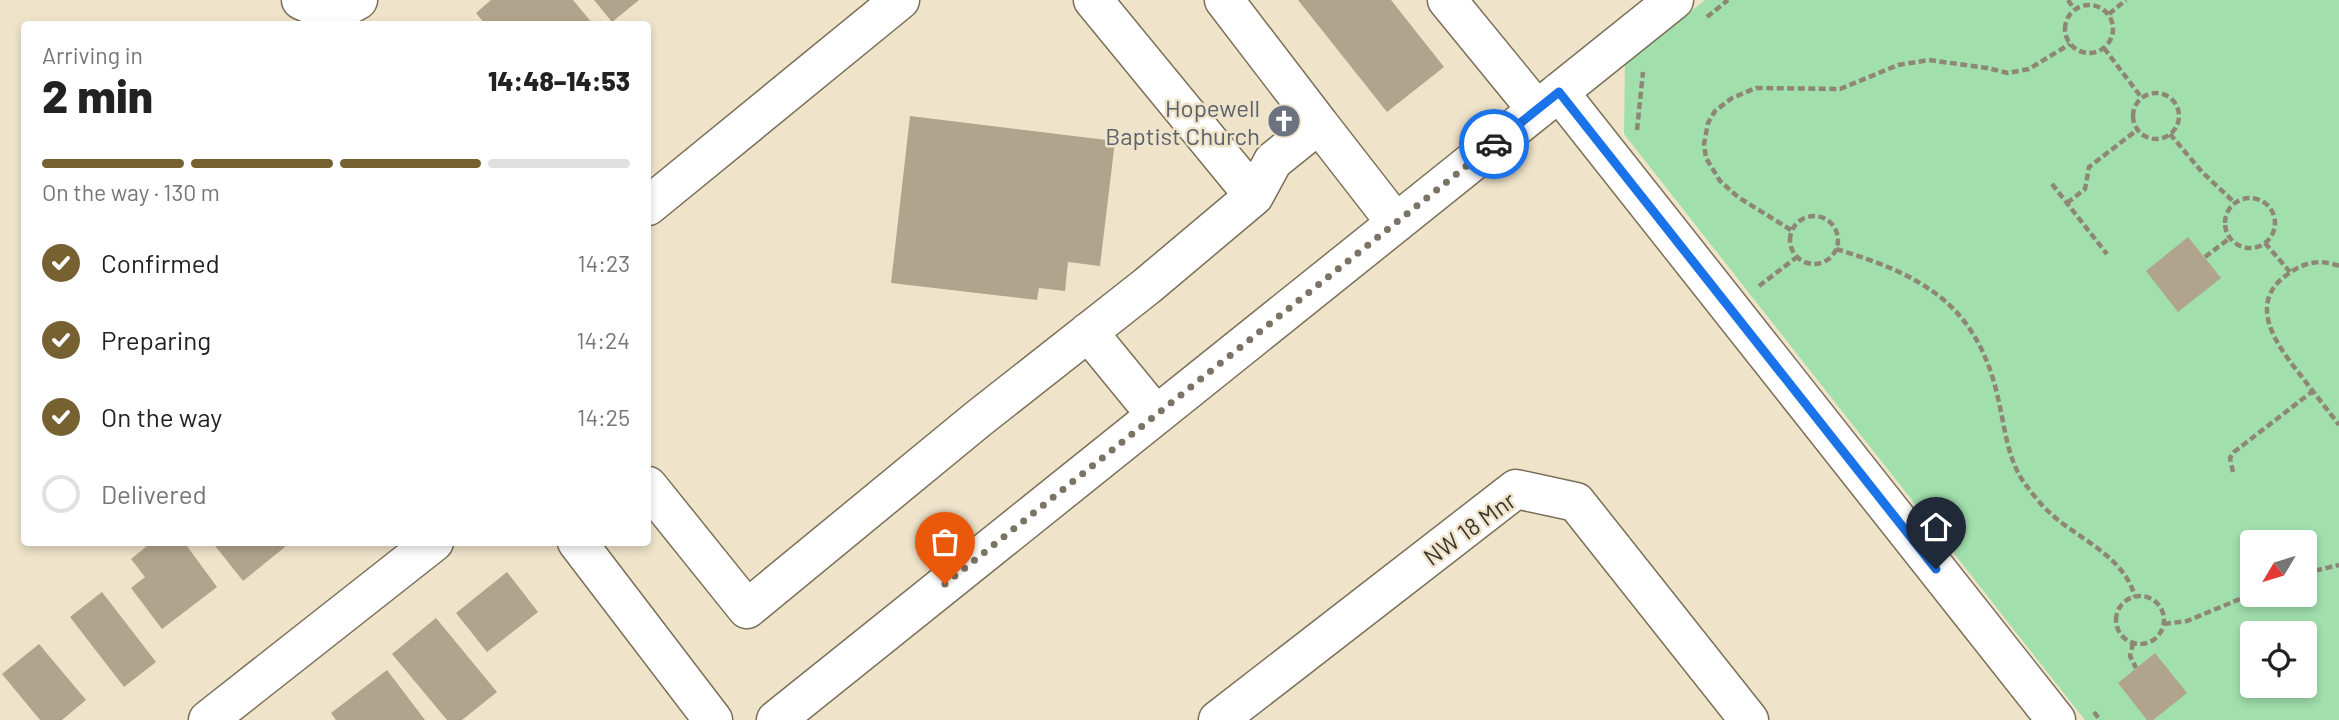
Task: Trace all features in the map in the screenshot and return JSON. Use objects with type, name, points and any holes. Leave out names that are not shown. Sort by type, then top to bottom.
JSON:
[{"type":"street","points":[[307,2],[347,6],[358,0]]},
{"type":"street","points":[[651,204],[900,0]]},
{"type":"street","points":[[1093,0],[1254,196]]},
{"type":"street","points":[[1224,0],[1396,223]]},
{"type":"street","points":[[1447,0],[1548,101],[2056,720]]},
{"type":"street","points":[[776,720],[1548,101],[1685,13]]},
{"type":"street","points":[[651,490],[747,609],[1254,196],[1273,160],[1320,124]]},
{"type":"street","points":[[1088,332],[1156,415]]},
{"type":"street","name":"NW 18 Mnr","points":[[1218,720],[1516,489],[1576,502],[1749,720]]},
{"type":"street","points":[[208,720],[429,546]]},
{"type":"street","points":[[580,546],[713,720]]},
{"type":"path","points":[[1685,13],[1728,0]]},
{"type":"path","points":[[2068,0],[2074,9]]},
{"type":"path","points":[[2109,14],[2126,0]]},
{"type":"path","points":[[2093,4],[2109,14],[2114,33],[2105,48],[2096,53],[2086,53],[2070,44],[2065,35],[2065,25],[2074,9],[2093,4]]},
{"type":"path","points":[[1791,230],[1738,197],[1720,181],[1706,158],[1704,144],[1708,123],[1715,111],[1732,98],[1756,88],[1840,89],[1898,65],[1929,60],[2008,73],[2029,69],[2070,44]]},
{"type":"path","points":[[2105,48],[2141,97]]},
{"type":"path","points":[[1644,68],[1637,130],[1645,141]]},
{"type":"path","points":[[2159,92],[2174,101],[2179,119],[2170,134],[2153,139],[2137,130],[2132,113],[2141,97],[2159,92]]},
{"type":"path","points":[[2067,203],[2085,189],[2089,167],[2137,130]]},
{"type":"path","points":[[2170,134],[2202,172],[2235,203]]},
{"type":"path","points":[[2052,184],[2107,254]]},
{"type":"path","points":[[2253,198],[2263,201],[2270,208],[2275,216],[2275,226],[2266,243],[2247,248],[2230,238],[2225,219],[2235,203],[2253,198]]},
{"type":"path","points":[[1814,215],[1823,218],[1836,230],[1836,249],[1831,257],[1823,262],[1805,262],[1797,257],[1792,249],[1791,230],[1804,217],[1814,215]]},
{"type":"path","points":[[2205,257],[2230,238]]},
{"type":"path","points":[[2266,243],[2290,272]]},
{"type":"path","points":[[1836,249],[1880,262],[1911,276],[1945,300],[1973,332],[1992,370],[2011,457],[2024,483],[2049,512],[2105,552],[2132,587],[2135,597]]},
{"type":"path","points":[[1751,276],[1759,286],[1797,257]]},
{"type":"path","points":[[2339,266],[2320,262],[2308,263],[2290,272],[2275,287],[2268,302],[2268,323],[2277,345],[2339,425]]},
{"type":"path","points":[[2234,472],[2230,458],[2234,453],[2313,391]]},
{"type":"path","points":[[2317,570],[2339,565]]},
{"type":"path","points":[[2144,596],[2160,606],[2164,624],[2155,640],[2146,644],[2133,643],[2121,635],[2116,626],[2116,617],[2126,601],[2144,596]]},
{"type":"path","points":[[2164,624],[2187,621],[2240,599]]},
{"type":"path","points":[[2133,643],[2130,656],[2136,668]]},
{"type":"path","points":[[2092,709],[2100,720]]},
{"type":"green space","points":[[1705,0],[2339,0],[2339,720],[2085,720],[1624,134],[1625,63]]},
{"type":"building","points":[[491,0],[573,0],[590,21],[483,21],[476,13]]},
{"type":"building","points":[[594,0],[639,0],[613,21]]},
{"type":"building","points":[[1298,0],[1391,0],[1444,67],[1387,112]]},
{"type":"building","points":[[910,116],[1115,141],[1100,266],[1068,262],[1065,291],[1039,288],[1037,300],[891,283]]},
{"type":"building","points":[[2188,237],[2221,278],[2178,312],[2146,271]]},
{"type":"building","points":[[147,546],[187,546],[217,587],[162,629],[131,588],[145,577],[131,559]]},
{"type":"building","points":[[215,546],[284,546],[285,547],[243,581]]},
{"type":"building","points":[[507,572],[538,612],[487,652],[456,613]]},
{"type":"building","points":[[102,592],[156,662],[124,687],[70,617]]},
{"type":"building","points":[[436,618],[497,692],[462,720],[447,720],[392,654]]},
{"type":"building","points":[[39,644],[86,700],[62,720],[40,720],[2,674]]},
{"type":"building","points":[[2155,653],[2187,693],[2153,720],[2147,720],[2118,683]]},
{"type":"building","points":[[387,670],[425,720],[336,720],[331,713]]},
{"type":"way so far","points":[[945,584],[1494,144]]},
{"type":"place","name":"Hopewell Baptist Church","points":[[1284,121]]},
{"type":"route","points":[[1494,144],[1559,92],[1936,569]]}]
